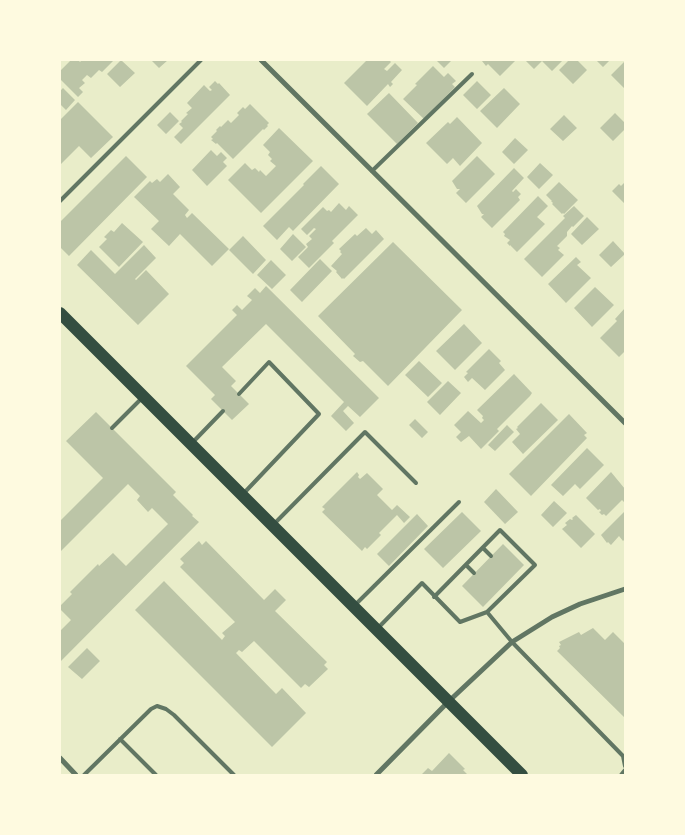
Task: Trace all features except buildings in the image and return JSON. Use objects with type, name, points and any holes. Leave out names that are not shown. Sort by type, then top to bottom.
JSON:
[{"type":"main road","points":[[60,313],[522,775]]},
{"type":"street","points":[[261,60],[625,423]]},
{"type":"street","points":[[376,775],[448,702],[512,642],[552,617],[580,604],[625,589]]},
{"type":"street","points":[[60,758],[76,775]]},
{"type":"lane","points":[[60,201],[201,60]]},
{"type":"lane","points":[[372,171],[472,74]]},
{"type":"lane","points":[[239,394],[269,362],[319,414],[242,495]]},
{"type":"lane","points":[[112,428],[144,396]]},
{"type":"lane","points":[[191,444],[223,411]]},
{"type":"lane","points":[[273,526],[365,432],[416,483]]},
{"type":"lane","points":[[354,607],[459,502]]},
{"type":"lane","points":[[376,629],[422,583],[434,597],[460,622],[487,612],[535,565],[500,530],[434,597]]},
{"type":"lane","points":[[483,548],[492,556]]},
{"type":"lane","points":[[466,565],[474,573]]},
{"type":"lane","points":[[512,577],[517,582]]},
{"type":"lane","points":[[495,594],[500,599]]},
{"type":"lane","points":[[487,612],[512,642],[623,756],[625,766]]},
{"type":"lane","points":[[84,775],[151,710],[158,706],[174,715],[234,775]]},
{"type":"lane","points":[[120,739],[156,775]]},
{"type":"lane","points":[[620,775],[625,770]]}]
